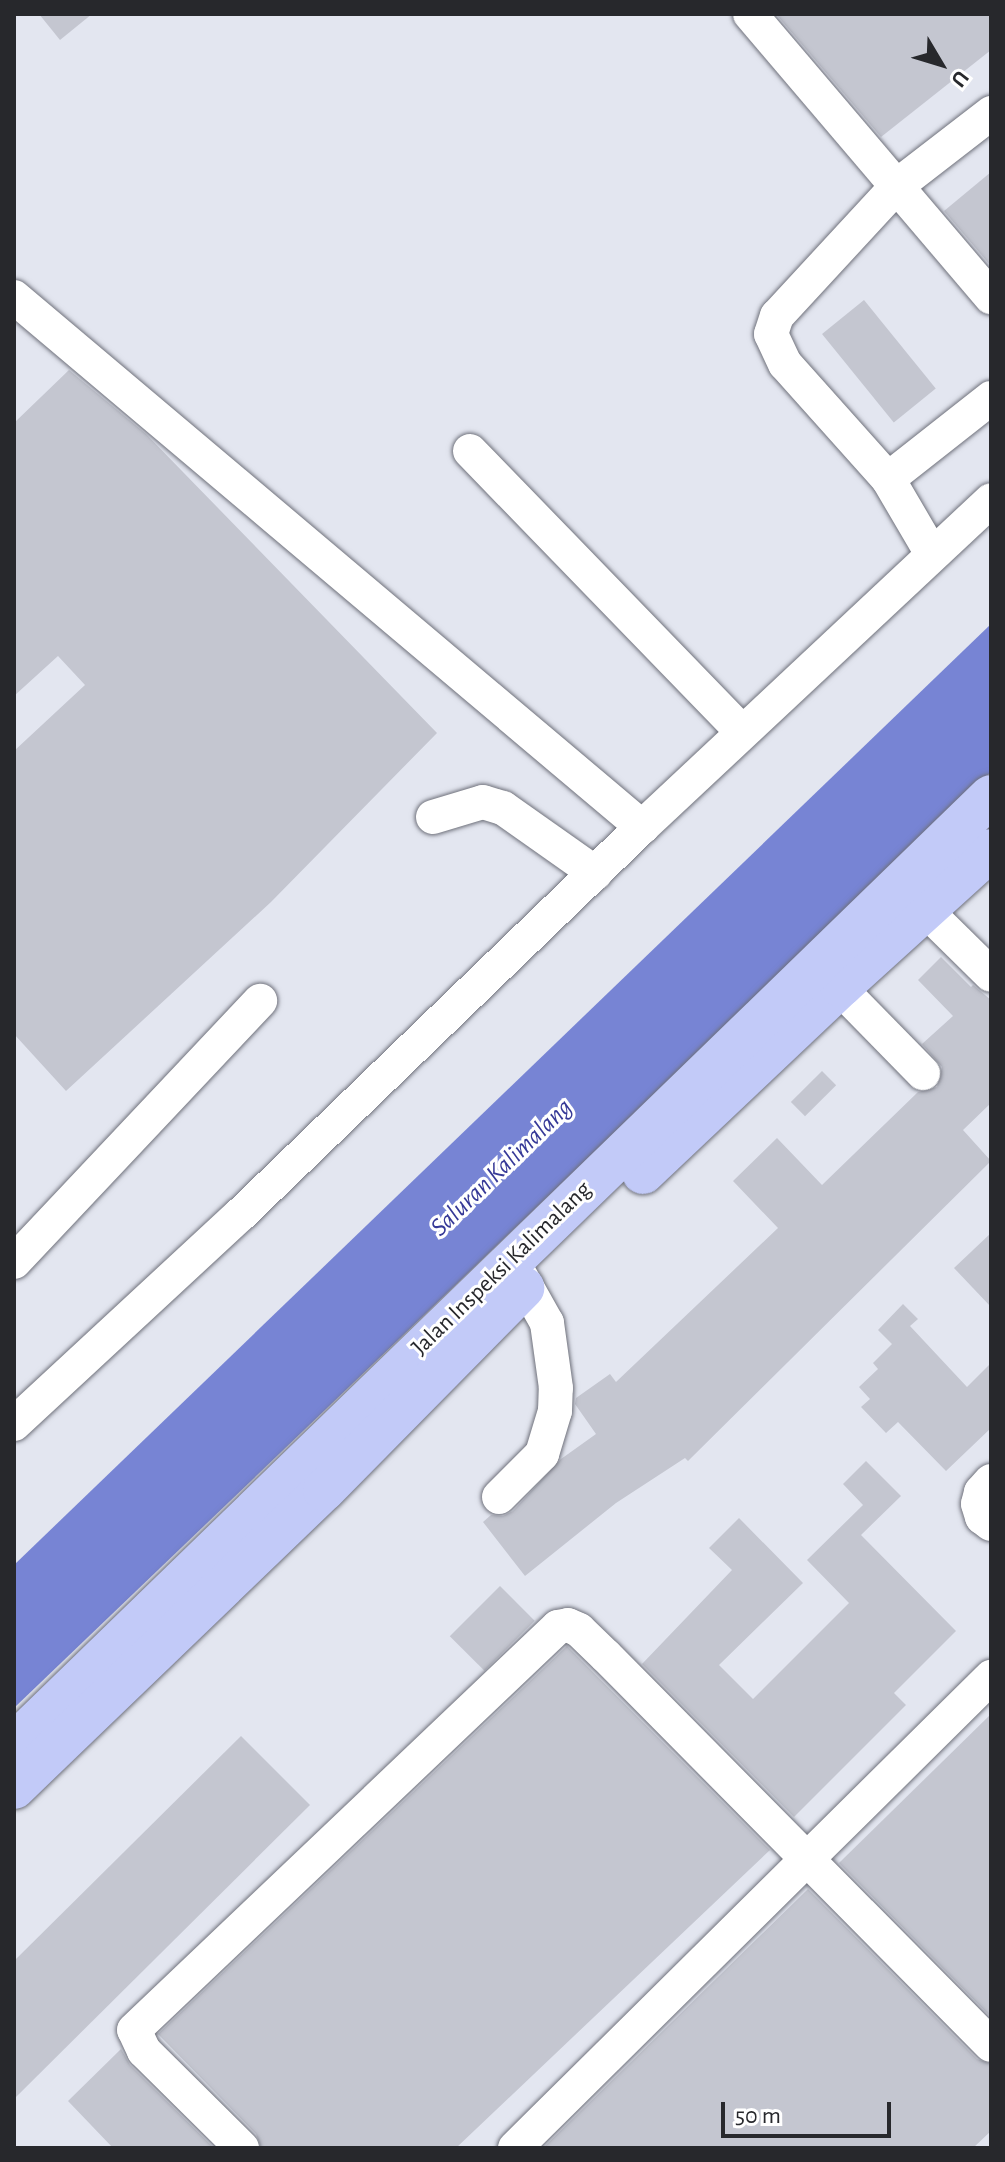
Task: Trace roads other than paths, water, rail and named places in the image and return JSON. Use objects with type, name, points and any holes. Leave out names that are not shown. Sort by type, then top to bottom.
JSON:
[{"type":"main road","name":"Jalan Inspeksi Kalimalang","points":[[14,1788],[180,1607],[519,1272],[913,898],[991,796]]},
{"type":"main road","name":"Jalan Inspeksi Kalimalang","points":[[913,898],[991,850]]},
{"type":"main road","name":"Jalan Inspeksi Kalimalang","points":[[14,1744],[180,1607]]},
{"type":"street","points":[[750,14],[991,297]]},
{"type":"street","points":[[932,554],[888,479],[785,364],[771,334],[777,316],[898,185],[991,113]]},
{"type":"street","points":[[14,297],[642,827]]},
{"type":"street","points":[[888,479],[991,398]]},
{"type":"street","points":[[470,451],[742,732]]},
{"type":"street","points":[[14,1424],[241,1214],[642,827],[991,500]]},
{"type":"street","points":[[433,817],[483,802],[503,808],[595,873]]},
{"type":"street","points":[[913,898],[991,975]]},
{"type":"street","points":[[829,976],[923,1073]]},
{"type":"street","points":[[14,1262],[260,1001]]},
{"type":"street","points":[[499,1497],[542,1454],[555,1411],[556,1388],[547,1323],[519,1272]]},
{"type":"street","points":[[991,1481],[981,1492],[978,1504],[982,1517],[991,1524]]},
{"type":"street","points":[[242,2148],[144,2051],[134,2030],[558,1627],[568,1625],[579,1630],[991,2045]]},
{"type":"street","points":[[515,2148],[991,1677]]},
{"type":"water","name":"Saluran Kalimalang","points":[[991,624],[991,772],[14,1708],[14,1565]]}]
